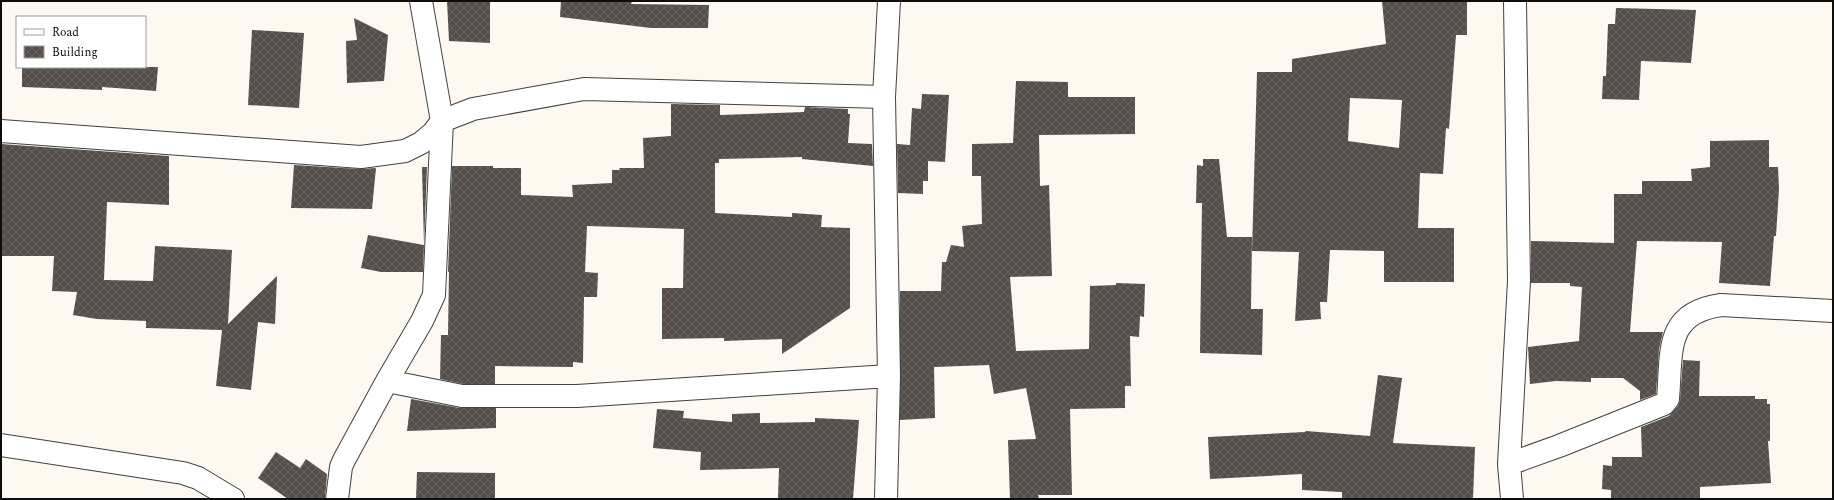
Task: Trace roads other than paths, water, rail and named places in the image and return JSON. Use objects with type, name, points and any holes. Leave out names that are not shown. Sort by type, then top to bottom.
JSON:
[{"type":"street","points":[[337,499],[341,467],[344,460],[422,321],[434,295],[442,121],[421,1]]},
{"type":"street","points":[[886,499],[889,376],[884,97],[889,1]]},
{"type":"street","points":[[1512,499],[1509,464],[1519,282],[1514,1]]},
{"type":"street","points":[[1,131],[362,157],[405,151],[421,143],[433,133],[442,121],[473,109],[584,89],[884,97]]},
{"type":"street","points":[[1509,464],[1559,446],[1664,404],[1668,399],[1674,335],[1691,314],[1704,307],[1721,305],[1833,311]]},
{"type":"street","points":[[387,381],[462,396],[577,396],[889,376]]},
{"type":"street","points":[[1,444],[183,473],[198,478],[233,499]]}]
